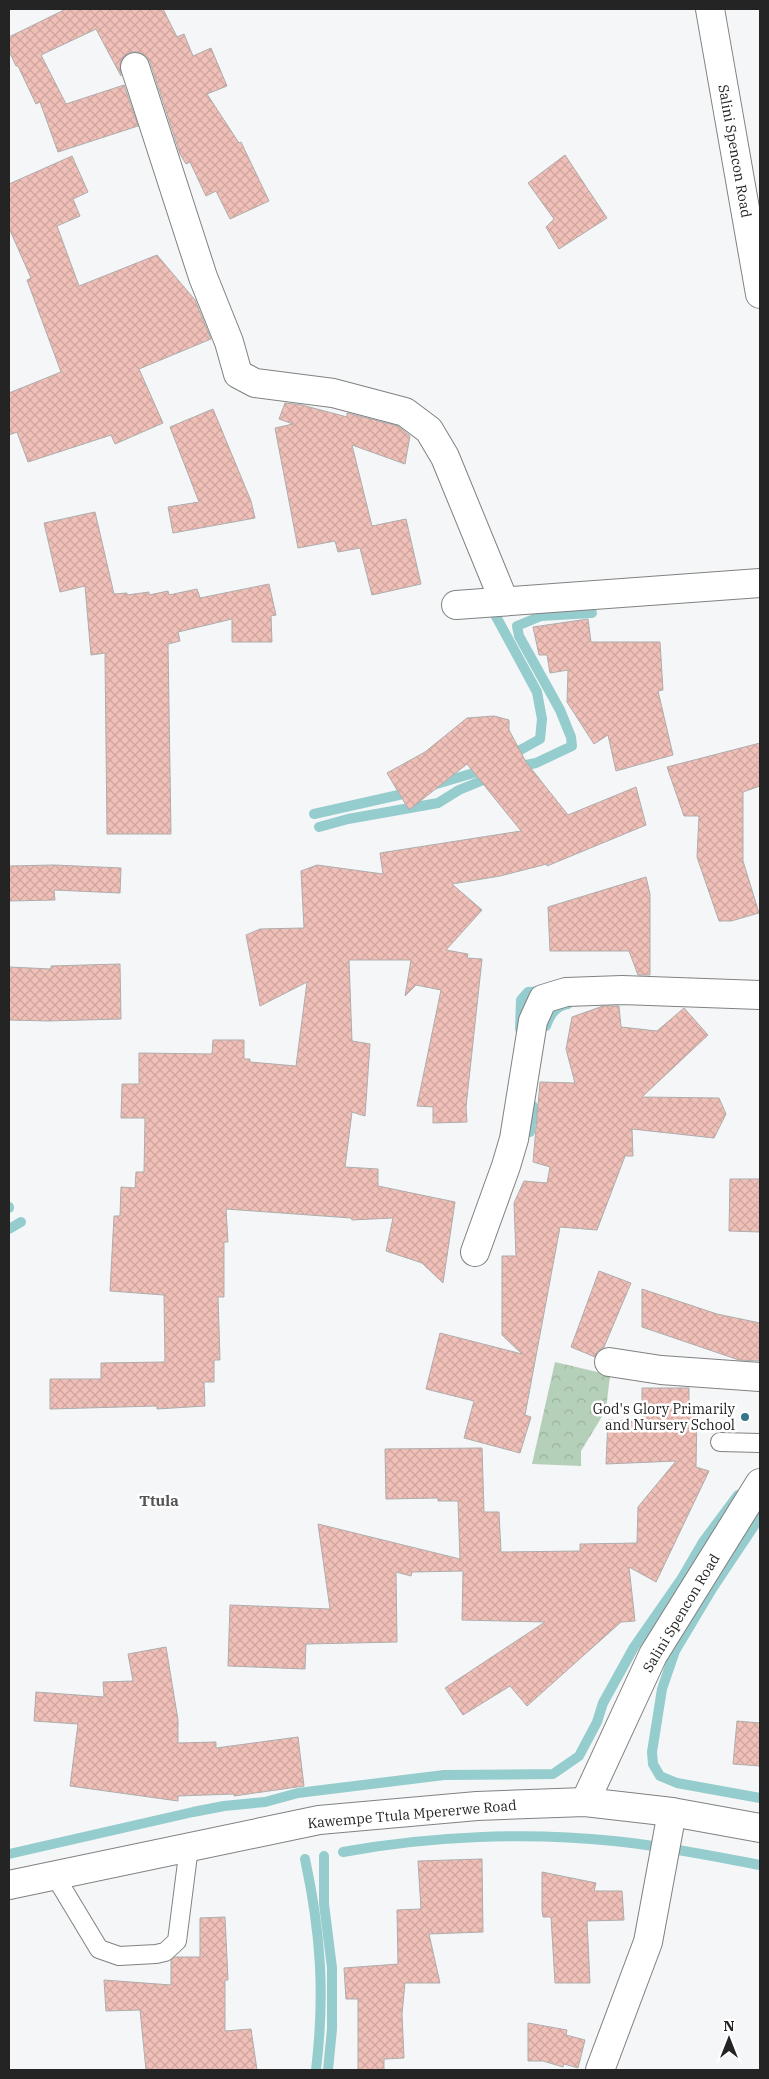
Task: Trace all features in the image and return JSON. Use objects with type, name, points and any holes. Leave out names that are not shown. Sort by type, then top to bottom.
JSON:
[{"type":"street","name":"Salini Spencon Road","points":[[710,9],[760,294]]},
{"type":"street","points":[[135,67],[203,277],[229,342],[238,374],[255,384],[333,393],[405,412],[428,430],[445,457],[504,601]]},
{"type":"street","points":[[456,605],[760,583]]},
{"type":"street","points":[[475,1252],[514,1139],[533,1021],[544,999],[566,992],[622,990],[760,995]]},
{"type":"street","points":[[609,1362],[661,1370],[760,1377]]},
{"type":"street","name":"Salini Spencon Road","points":[[585,1802],[652,1655],[760,1483]]},
{"type":"street","name":"Kawempe Ttula Mpererwe Road","points":[[9,1885],[319,1820],[477,1806],[585,1802],[672,1812],[760,1828]]},
{"type":"street","points":[[600,2070],[648,1942],[672,1812]]},
{"type":"lane","points":[[720,1442],[760,1443]]},
{"type":"lane","points":[[55,1876],[99,1949],[118,1956],[165,1952],[177,1941],[189,1847]]},
{"type":"green space","points":[[555,1362],[610,1375],[606,1410],[581,1451],[581,1466],[532,1464]]},
{"type":"building","points":[[66,9],[163,9],[177,37],[184,34],[193,56],[211,48],[227,86],[207,94],[239,143],[241,142],[269,201],[230,219],[216,191],[206,196],[190,162],[186,164],[180,154],[150,62],[146,56],[138,52],[131,52],[124,56],[120,64],[121,76],[96,29],[41,55],[66,104],[124,85],[138,126],[58,152],[40,102],[36,104],[9,51],[9,37]]},
{"type":"building","points":[[565,155],[607,218],[559,249],[546,227],[554,219],[528,183]]},
{"type":"building","points":[[72,156],[88,192],[73,199],[80,216],[57,226],[79,286],[157,255],[195,300],[211,339],[139,369],[163,423],[115,444],[111,435],[28,462],[17,432],[9,435],[9,393],[61,372],[27,280],[31,278],[9,228],[9,184]]},
{"type":"building","points":[[285,403],[302,405],[347,417],[347,413],[398,426],[410,436],[405,464],[352,445],[372,526],[406,519],[421,584],[372,595],[360,548],[338,552],[335,541],[298,548],[275,428],[293,424],[279,419]]},
{"type":"building","points":[[213,409],[251,501],[255,518],[173,533],[168,507],[199,502],[170,427]]},
{"type":"building","points":[[95,512],[114,594],[127,593],[127,595],[149,592],[149,595],[168,591],[169,595],[197,589],[200,598],[269,584],[276,615],[271,616],[272,642],[232,642],[232,619],[178,632],[180,641],[168,644],[171,834],[107,834],[105,653],[91,655],[85,586],[60,592],[44,523]]},
{"type":"building","points":[[588,619],[591,642],[660,642],[663,690],[658,691],[673,755],[616,771],[608,735],[594,744],[567,702],[568,670],[550,673],[547,655],[539,655],[533,627]]},
{"type":"building","points":[[494,716],[509,720],[509,730],[526,762],[568,815],[636,787],[646,825],[547,866],[547,864],[500,876],[452,884],[482,910],[446,950],[468,954],[467,958],[482,959],[466,1107],[467,1122],[433,1123],[433,1107],[417,1106],[441,990],[416,985],[405,996],[411,960],[349,960],[352,1041],[370,1044],[365,1116],[352,1112],[345,1167],[378,1169],[378,1186],[455,1202],[443,1283],[422,1263],[386,1251],[393,1218],[352,1220],[351,1218],[226,1209],[228,1242],[224,1242],[224,1297],[218,1297],[220,1360],[214,1360],[214,1382],[204,1382],[205,1406],[157,1409],[157,1406],[50,1409],[50,1379],[101,1379],[101,1363],[165,1362],[164,1295],[110,1291],[114,1216],[120,1216],[121,1187],[135,1188],[136,1172],[144,1172],[145,1118],[121,1118],[122,1084],[139,1084],[139,1053],[212,1054],[213,1040],[244,1040],[244,1059],[250,1059],[250,1062],[296,1066],[307,982],[260,1006],[246,935],[260,929],[304,928],[301,871],[317,865],[383,874],[380,853],[521,831],[467,764],[409,810],[387,773],[425,752],[467,718]]},
{"type":"building","points":[[760,743],[760,786],[743,792],[743,861],[759,913],[731,921],[719,921],[697,857],[699,816],[684,816],[667,767]]},
{"type":"building","points":[[54,865],[121,868],[120,893],[54,890],[55,900],[9,901],[9,866]]},
{"type":"building","points":[[646,877],[650,894],[650,975],[638,975],[629,951],[550,951],[548,907]]},
{"type":"building","points":[[120,964],[121,1019],[9,1020],[9,967],[51,969],[51,966]]},
{"type":"building","points":[[603,1006],[619,1006],[621,1027],[657,1031],[684,1008],[708,1035],[642,1097],[719,1098],[726,1114],[714,1138],[632,1129],[633,1156],[625,1156],[597,1230],[560,1227],[525,1415],[531,1417],[520,1453],[464,1438],[474,1401],[426,1389],[440,1333],[522,1354],[502,1335],[502,1256],[516,1256],[514,1203],[524,1181],[547,1183],[550,1167],[533,1162],[540,1082],[575,1083],[566,1049],[572,1017]]},
{"type":"building","points":[[730,1179],[760,1179],[760,1232],[729,1231]]},
{"type":"building","points":[[599,1271],[631,1283],[604,1347],[597,1352],[595,1357],[571,1347]]},
{"type":"building","points":[[642,1289],[717,1314],[760,1323],[760,1361],[739,1360],[642,1327]]},
{"type":"building","points":[[642,1388],[689,1388],[689,1410],[697,1410],[696,1467],[709,1471],[656,1582],[629,1567],[635,1621],[621,1622],[527,1706],[510,1686],[463,1715],[445,1688],[545,1622],[462,1620],[463,1571],[412,1572],[411,1576],[396,1572],[397,1642],[306,1644],[305,1669],[228,1666],[230,1605],[330,1609],[318,1524],[460,1559],[458,1501],[438,1501],[438,1498],[386,1499],[385,1449],[482,1448],[484,1512],[499,1512],[501,1552],[580,1551],[580,1544],[637,1543],[638,1507],[676,1461],[606,1464],[608,1420],[642,1422]]},
{"type":"building","points":[[166,1647],[178,1720],[178,1743],[216,1742],[216,1748],[298,1737],[304,1786],[234,1796],[234,1794],[178,1796],[178,1801],[70,1786],[78,1724],[34,1721],[36,1692],[104,1697],[103,1682],[133,1681],[128,1654]]},
{"type":"building","points":[[737,1721],[760,1723],[760,1766],[733,1764]]},
{"type":"building","points":[[482,1859],[483,1932],[429,1934],[440,1983],[405,1983],[402,2014],[404,2058],[384,2059],[384,2070],[358,2070],[358,1999],[346,1999],[344,1968],[398,1964],[397,1910],[421,1909],[418,1861]]},
{"type":"building","points":[[542,1872],[596,1883],[594,1891],[622,1891],[624,1920],[587,1921],[590,1983],[555,1983],[551,1917],[543,1917],[542,1910]]},
{"type":"building","points":[[225,1917],[228,1980],[225,1980],[225,2031],[251,2029],[257,2070],[146,2070],[140,2010],[106,2011],[104,1980],[171,1985],[171,1960],[175,1957],[200,1957],[200,1918]]},
{"type":"building","points":[[528,2023],[567,2030],[566,2035],[585,2040],[578,2068],[564,2064],[563,2067],[543,2061],[528,2061]]},
{"type":"waterway","points":[[492,609],[537,692],[542,719],[540,739],[508,757]]},
{"type":"waterway","points":[[516,767],[536,763],[572,746],[571,737],[560,710],[519,636],[517,626],[541,616],[592,613]]},
{"type":"waterway","points":[[433,785],[487,769]]},
{"type":"waterway","points":[[319,827],[348,819],[438,803],[459,790],[493,776]]},
{"type":"waterway","points":[[314,814],[412,792]]},
{"type":"waterway","points":[[520,1029],[521,1000],[528,992],[544,991]]},
{"type":"waterway","points":[[546,1026],[554,1012],[563,1005],[568,1004]]},
{"type":"waterway","points":[[530,1132],[533,1106]]},
{"type":"waterway","points":[[9,1229],[21,1222]]},
{"type":"waterway","points":[[9,1854],[193,1812],[224,1806],[265,1802],[298,1793],[444,1775],[553,1774],[579,1756],[597,1722],[603,1703],[634,1647],[682,1578],[703,1542],[738,1495]]},
{"type":"waterway","points":[[760,1517],[712,1589],[675,1651],[662,1689],[652,1752],[653,1764],[660,1776],[677,1783],[760,1798]]},
{"type":"waterway","points":[[343,1852],[444,1839],[513,1836],[581,1838],[688,1851],[760,1865]]},
{"type":"waterway","points":[[324,1856],[324,1904],[332,1968],[332,2029],[328,2070]]},
{"type":"waterway","points":[[305,1859],[315,1913],[320,1964],[321,1990],[316,2070]]},
{"type":"place","name":"God's Glory Primarily and Nursery School","points":[[745,1417]]},
{"type":"district","name":"Ttula","points":[[159,1501]]}]
